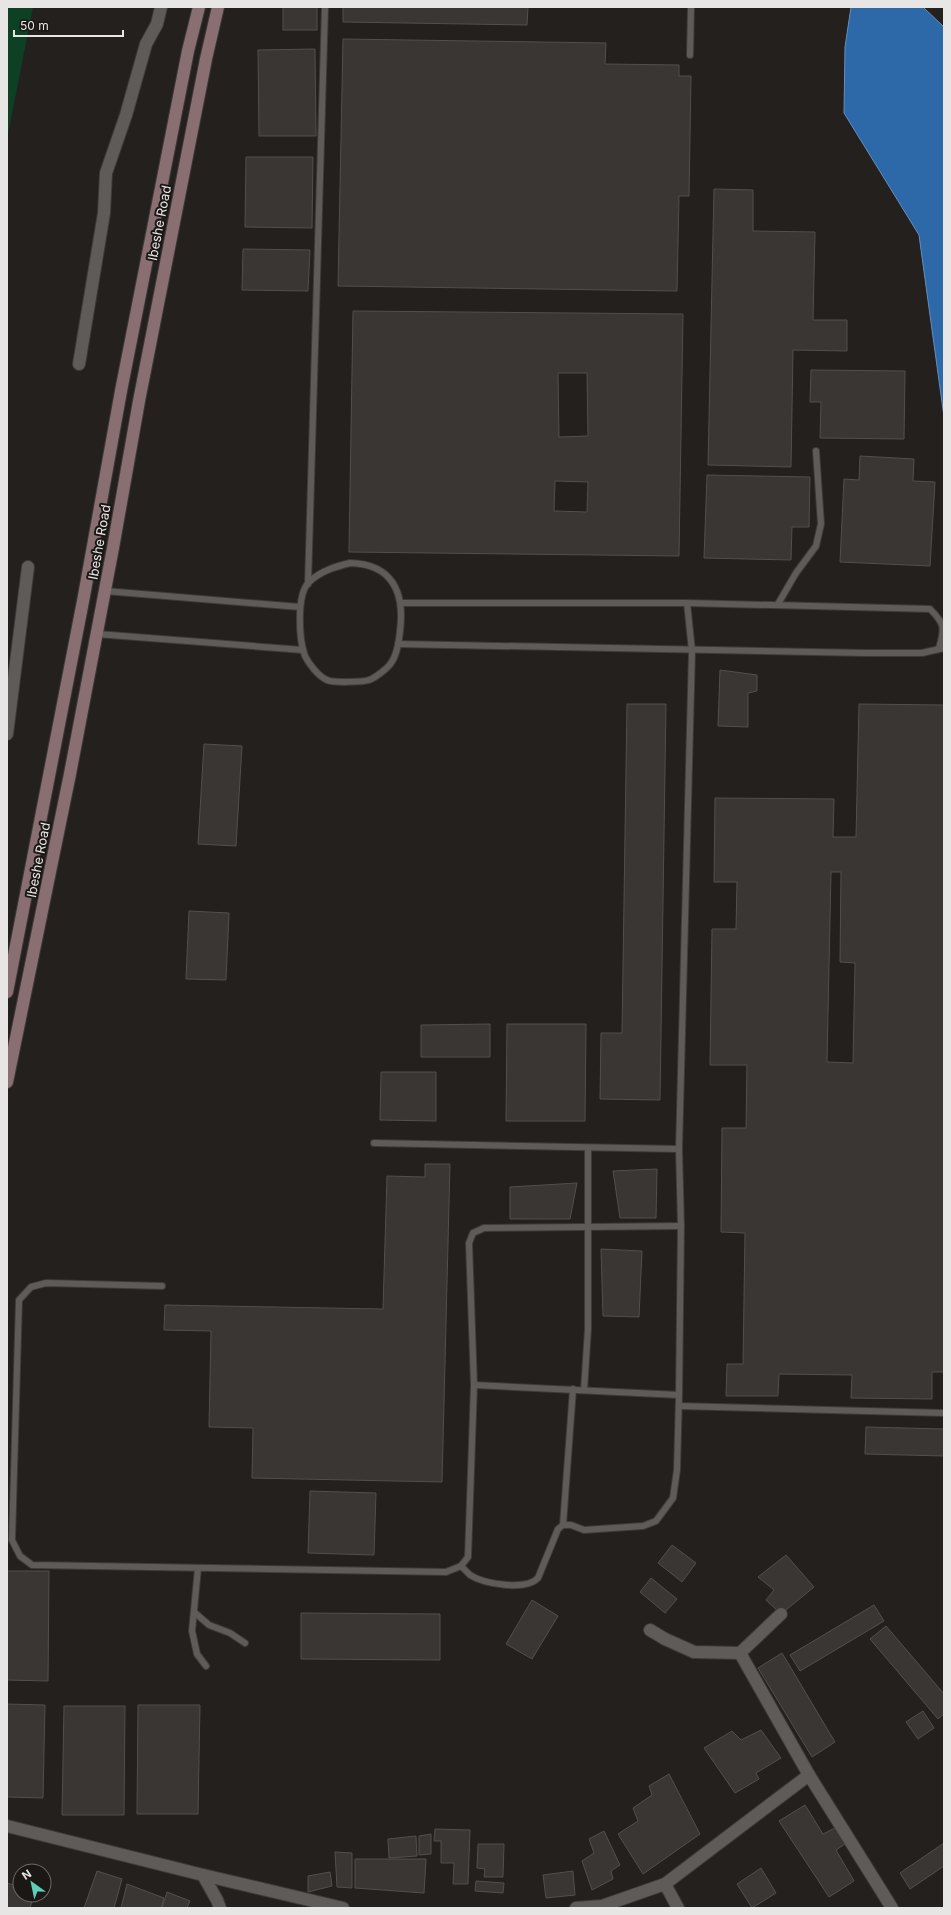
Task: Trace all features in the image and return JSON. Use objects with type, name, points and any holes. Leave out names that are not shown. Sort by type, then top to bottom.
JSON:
[{"type":"main road","name":"Ibeshe Road","points":[[7,992],[84,596],[121,392],[188,52],[199,7]]},
{"type":"main road","name":"Ibeshe Road","points":[[7,1082],[97,634],[146,362],[206,58],[218,7]]},
{"type":"street","points":[[79,364],[104,213],[106,173],[126,115],[146,44],[157,24],[161,7]]},
{"type":"street","points":[[7,734],[28,567]]},
{"type":"street","points":[[650,1630],[665,1639],[694,1652],[740,1653],[781,1614]]},
{"type":"street","points":[[740,1653],[809,1776],[892,1908]]},
{"type":"street","points":[[576,1908],[602,1906],[665,1884],[809,1776]]},
{"type":"street","points":[[7,1826],[343,1908]]},
{"type":"street","points":[[203,1875],[220,1908]]},
{"type":"street","points":[[665,1884],[678,1908]]},
{"type":"lane","points":[[308,584],[327,569],[350,563],[366,564],[383,571],[393,585],[401,603],[402,620],[398,644],[391,664],[369,680],[344,682],[327,681],[309,664],[303,650],[300,630],[300,607],[308,584],[325,7]]},
{"type":"lane","points":[[690,56],[691,7]]},
{"type":"lane","points":[[778,604],[796,573],[816,546],[821,524],[816,452]]},
{"type":"lane","points":[[105,591],[300,607]]},
{"type":"lane","points":[[398,644],[692,651],[922,653],[942,648],[944,632],[942,620],[930,609],[778,604],[401,603]]},
{"type":"lane","points":[[461,1566],[470,1575],[504,1585],[525,1585],[535,1581],[558,1529],[563,1525],[571,1524],[584,1530],[643,1526],[656,1521],[673,1498],[675,1488],[679,1406],[682,1226],[678,1148],[692,651],[687,603]]},
{"type":"lane","points":[[97,634],[303,650]]},
{"type":"lane","points":[[374,1143],[588,1148],[678,1148]]},
{"type":"lane","points":[[584,1390],[588,1330],[588,1148]]},
{"type":"lane","points":[[162,1286],[46,1283],[31,1287],[19,1300],[12,1540],[20,1556],[32,1564],[446,1572],[461,1566],[468,1557],[474,1385],[469,1243],[473,1233],[484,1228],[682,1226]]},
{"type":"lane","points":[[474,1385],[679,1395]]},
{"type":"lane","points":[[563,1525],[573,1389]]},
{"type":"lane","points":[[679,1406],[944,1413]]},
{"type":"lane","points":[[198,1568],[192,1631],[197,1654],[206,1666]]},
{"type":"lane","points":[[194,1612],[209,1625],[230,1633],[245,1643]]},
{"type":"green space","points":[[7,7],[33,7],[7,139]]},
{"type":"water","points":[[851,7],[923,7],[944,27],[944,417],[919,235],[844,113],[845,47]]},
{"type":"building","points":[[283,7],[317,7],[317,30],[283,30]]},
{"type":"building","points":[[343,7],[528,7],[527,25],[343,22]]},
{"type":"building","points":[[343,39],[606,43],[605,64],[679,65],[679,76],[691,76],[689,196],[679,196],[677,291],[338,286]]},
{"type":"building","points":[[315,49],[316,136],[259,136],[258,50]]},
{"type":"building","points":[[246,157],[313,157],[312,228],[245,227]]},
{"type":"building","points":[[714,189],[753,190],[753,231],[815,232],[813,320],[847,320],[847,351],[793,350],[791,467],[708,465]]},
{"type":"building","points":[[243,249],[310,250],[308,291],[242,290]]},
{"type":"building","points":[[353,311],[683,314],[679,556],[349,552]],"holes":[[[558,373],[587,373],[588,436],[559,437]],[[555,481],[588,482],[587,512],[554,511]]]},
{"type":"building","points":[[811,370],[905,371],[904,439],[820,438],[821,402],[810,402]]},
{"type":"building","points":[[860,456],[914,459],[913,481],[935,482],[930,566],[840,562],[844,479],[859,480]]},
{"type":"building","points":[[707,475],[810,477],[809,527],[792,527],[791,560],[704,558]]},
{"type":"building","points":[[720,670],[757,675],[757,691],[748,693],[748,727],[718,726]]},
{"type":"building","points":[[627,704],[666,704],[660,1100],[600,1099],[601,1033],[622,1033]]},
{"type":"building","points":[[859,704],[944,705],[944,1372],[932,1372],[932,1399],[851,1398],[852,1375],[779,1374],[778,1396],[726,1396],[727,1364],[743,1364],[745,1233],[721,1232],[722,1128],[746,1128],[747,1065],[710,1065],[712,929],[736,929],[737,882],[714,882],[715,798],[834,799],[833,837],[856,837]],"holes":[[[831,872],[841,872],[840,962],[855,963],[853,1063],[827,1062]]]},
{"type":"building","points":[[204,744],[242,746],[236,846],[198,844]]},
{"type":"building","points":[[189,911],[229,913],[226,980],[186,979]]},
{"type":"building","points":[[490,1024],[490,1057],[421,1057],[421,1025]]},
{"type":"building","points":[[507,1024],[586,1024],[585,1121],[506,1121]]},
{"type":"building","points":[[381,1072],[436,1072],[436,1121],[380,1120]]},
{"type":"building","points":[[425,1164],[450,1164],[442,1482],[252,1478],[253,1428],[209,1427],[211,1331],[164,1330],[165,1305],[383,1309],[387,1176],[425,1177]]},
{"type":"building","points":[[657,1169],[656,1218],[620,1218],[613,1171]]},
{"type":"building","points":[[577,1183],[570,1219],[510,1219],[510,1187]]},
{"type":"building","points":[[601,1249],[642,1251],[639,1317],[603,1316]]},
{"type":"building","points":[[866,1427],[944,1429],[944,1456],[865,1454]]},
{"type":"building","points":[[310,1491],[376,1493],[374,1555],[308,1553]]},
{"type":"building","points":[[672,1545],[696,1563],[682,1582],[658,1563]]},
{"type":"building","points":[[786,1555],[814,1587],[781,1614],[766,1600],[774,1590],[758,1577]]},
{"type":"building","points":[[7,1571],[49,1571],[48,1681],[7,1680]]},
{"type":"building","points":[[651,1578],[677,1599],[665,1613],[640,1592]]},
{"type":"building","points":[[532,1600],[558,1616],[532,1659],[506,1644]]},
{"type":"building","points":[[874,1605],[884,1621],[800,1671],[790,1655]]},
{"type":"building","points":[[301,1613],[440,1614],[440,1660],[301,1659]]},
{"type":"building","points":[[886,1626],[944,1694],[944,1714],[938,1719],[870,1639]]},
{"type":"building","points":[[782,1653],[835,1742],[812,1757],[758,1668]]},
{"type":"building","points":[[7,1704],[45,1705],[43,1798],[7,1797]]},
{"type":"building","points":[[138,1705],[200,1705],[198,1814],[137,1814]]},
{"type":"building","points":[[64,1706],[125,1706],[124,1815],[62,1815]]},
{"type":"building","points":[[923,1711],[934,1728],[918,1739],[906,1722]]},
{"type":"building","points":[[761,1730],[781,1758],[756,1773],[759,1779],[735,1793],[704,1748],[732,1731],[741,1740]]},
{"type":"building","points":[[669,1774],[700,1834],[643,1874],[618,1834],[638,1821],[633,1808],[652,1795],[649,1786]]},
{"type":"building","points":[[805,1805],[823,1834],[835,1828],[845,1844],[836,1850],[854,1881],[829,1897],[779,1821]]},
{"type":"building","points":[[435,1829],[470,1830],[468,1884],[453,1884],[454,1863],[441,1863],[441,1841],[434,1841]]},
{"type":"building","points":[[604,1831],[620,1865],[611,1871],[613,1879],[592,1890],[582,1861],[594,1853],[589,1839]]},
{"type":"building","points":[[431,1834],[431,1854],[419,1855],[419,1836]]},
{"type":"building","points":[[416,1836],[417,1856],[389,1858],[388,1839]]},
{"type":"building","points":[[944,1843],[944,1866],[910,1889],[900,1873]]},
{"type":"building","points":[[478,1844],[504,1844],[503,1877],[484,1877],[485,1869],[477,1868]]},
{"type":"building","points":[[335,1852],[352,1853],[352,1888],[337,1887]]},
{"type":"building","points":[[355,1859],[426,1859],[424,1893],[355,1888]]},
{"type":"building","points":[[761,1868],[776,1893],[752,1908],[737,1884]]},
{"type":"building","points":[[97,1871],[122,1879],[114,1908],[84,1908]]},
{"type":"building","points":[[573,1871],[575,1895],[546,1898],[543,1875]]},
{"type":"building","points":[[330,1872],[332,1886],[308,1892],[308,1876]]},
{"type":"building","points":[[476,1881],[504,1883],[503,1893],[475,1891]]},
{"type":"building","points":[[7,1883],[12,1885],[12,1903],[32,1903],[30,1908],[7,1908]]},
{"type":"building","points":[[127,1884],[164,1898],[161,1908],[121,1908]]},
{"type":"building","points":[[167,1892],[190,1901],[187,1908],[162,1908]]}]
